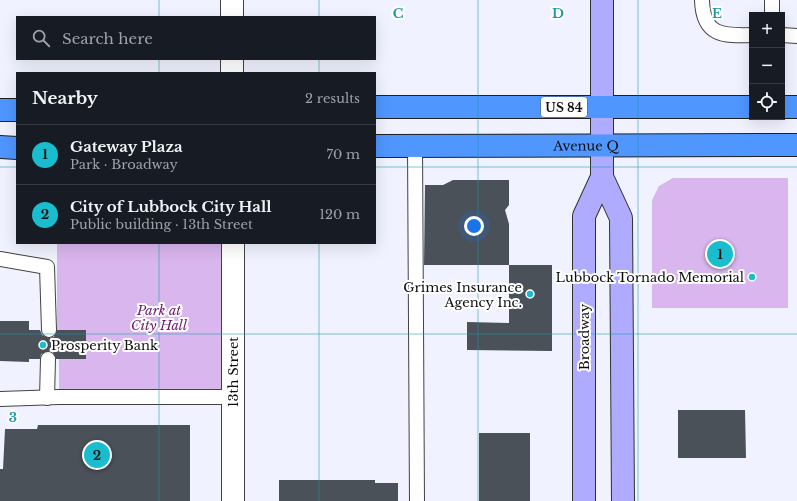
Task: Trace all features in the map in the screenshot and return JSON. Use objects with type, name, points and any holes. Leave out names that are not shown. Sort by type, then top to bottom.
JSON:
[{"type":"highway","name":"US 84","points":[[376,107],[749,107]]},
{"type":"highway","points":[[785,107],[797,107]]},
{"type":"highway","points":[[0,110],[16,110]]},
{"type":"highway","name":"Avenue Q","points":[[376,146],[797,145]]},
{"type":"highway","points":[[0,147],[16,148]]},
{"type":"main road","name":"Broadway","points":[[602,0],[602,176],[620,218],[623,501]]},
{"type":"main road","name":"Broadway","points":[[584,501],[584,216],[602,176]]},
{"type":"street","points":[[232,0],[232,16]]},
{"type":"street","points":[[232,60],[232,72]]},
{"type":"street","name":"13th Street","points":[[233,244],[233,501]]},
{"type":"lane","points":[[702,0],[705,19],[711,30],[727,36],[749,35]]},
{"type":"lane","points":[[772,0],[772,12]]},
{"type":"lane","points":[[785,35],[797,36]]},
{"type":"lane","points":[[415,145],[417,501]]},
{"type":"lane","points":[[0,259],[47,267],[49,330]]},
{"type":"lane","points":[[47,398],[48,359]]},
{"type":"lane","points":[[0,399],[233,398]]},
{"type":"green space","points":[[673,178],[788,178],[788,308],[652,308],[652,200],[659,186]]},
{"type":"green space","name":"Park at City Hall","points":[[57,244],[234,244],[233,397],[59,397],[59,359],[86,359],[86,330],[57,330]]},
{"type":"building","points":[[453,180],[509,180],[509,205],[505,210],[509,224],[509,265],[424,265],[425,185],[443,185]]},
{"type":"building","name":"Grimes Insurance Agency Inc.","points":[[509,265],[552,265],[552,351],[467,350],[467,322],[509,323]]},
{"type":"building","name":"Prosperity Bank","points":[[0,321],[29,321],[29,330],[40,330],[42,335],[49,338],[54,337],[57,330],[86,330],[86,359],[56,359],[53,352],[48,351],[41,354],[40,359],[29,359],[29,362],[0,361]]},
{"type":"building","points":[[678,410],[745,410],[746,458],[678,458]]},
{"type":"building","points":[[38,425],[190,425],[190,501],[0,501],[0,469],[3,469],[5,429],[37,429]]},
{"type":"building","points":[[479,433],[530,433],[530,501],[479,501]]},
{"type":"building","points":[[279,480],[375,480],[375,483],[398,483],[398,501],[279,501]]},
{"type":"place","name":"Gateway Plaza","points":[[720,254]]},
{"type":"place","name":"Lubbock Tornado Memorial","points":[[752,277]]},
{"type":"place","name":"Grimes Insurance Agency Inc.","points":[[530,294]]},
{"type":"place","name":"Prosperity Bank","points":[[43,345]]},
{"type":"place","name":"City of Lubbock City Hall","points":[[97,455]]}]
